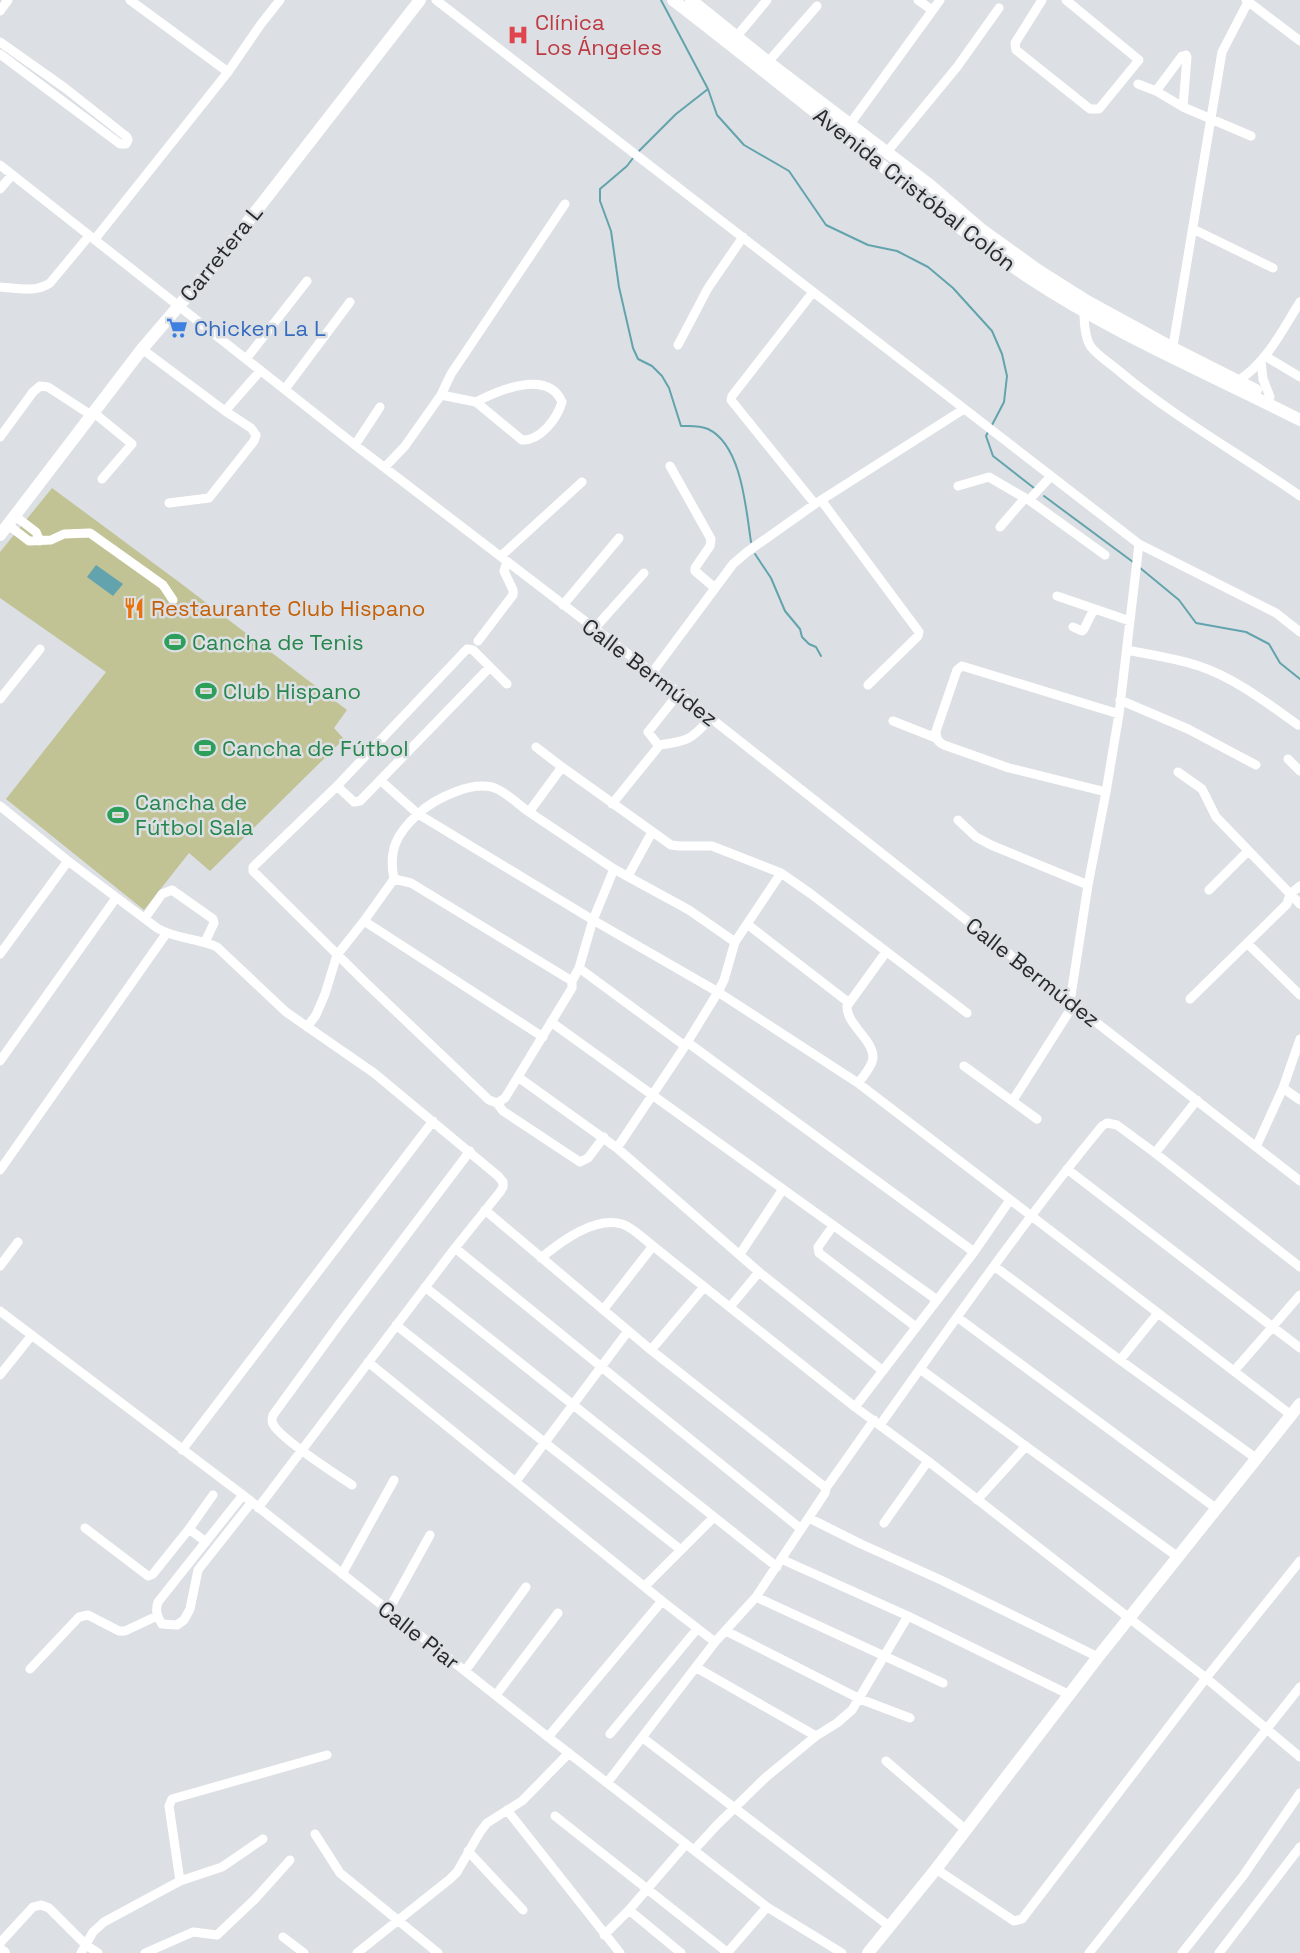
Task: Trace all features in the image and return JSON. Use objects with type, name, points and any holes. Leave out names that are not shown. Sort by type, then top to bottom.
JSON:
[{"type":"street","points":[[0,11],[8,0]]},
{"type":"street","points":[[130,0],[228,72]]},
{"type":"street","points":[[0,287],[35,290],[50,283],[92,238],[228,72],[280,0]]},
{"type":"street","name":"Carretera L","points":[[8,525],[142,349],[218,260],[420,0]]},
{"type":"street","points":[[436,0],[1140,544],[1276,613],[1300,632]]},
{"type":"street","name":"Avenida Cristóbal Colón","points":[[673,0],[967,236],[1032,280],[1084,311],[1239,380],[1300,413]]},
{"type":"street","name":"Avenida Cristóbal Colón","points":[[691,0],[768,62],[930,185],[981,229],[1038,270],[1172,352],[1300,420]]},
{"type":"street","points":[[737,36],[767,0]]},
{"type":"street","points":[[918,0],[932,10]]},
{"type":"street","points":[[850,124],[940,0]]},
{"type":"street","points":[[1042,0],[1015,43],[1016,50],[1090,109],[1095,110],[1139,60],[1066,0]]},
{"type":"street","points":[[1172,352],[1222,52],[1247,1],[1300,41]]},
{"type":"street","points":[[768,62],[817,6]]},
{"type":"street","points":[[887,152],[957,67],[999,8]]},
{"type":"street","points":[[0,42],[26,67],[59,98],[109,128],[65,88],[26,67],[0,54]]},
{"type":"street","points":[[1156,91],[1182,56],[1186,55],[1183,107]]},
{"type":"street","points":[[1138,84],[1156,91],[1183,107],[1251,136]]},
{"type":"street","points":[[59,98],[65,88]]},
{"type":"street","name":"Calle Bermúdez","points":[[0,165],[260,371],[679,693],[1300,1181]]},
{"type":"street","points":[[0,189],[12,175]]},
{"type":"street","points":[[385,467],[405,446],[441,395],[451,374],[565,204]]},
{"type":"street","points":[[1193,229],[1273,267]]},
{"type":"street","points":[[678,345],[708,288],[743,237]]},
{"type":"street","points":[[246,359],[307,281]]},
{"type":"street","points":[[813,292],[731,400],[818,502],[919,633],[868,685]]},
{"type":"street","points":[[285,389],[350,302]]},
{"type":"street","points":[[1239,380],[1251,372],[1263,358],[1298,308]]},
{"type":"street","points":[[1084,311],[1086,333],[1092,347],[1193,426],[1235,451],[1300,496]]},
{"type":"street","points":[[142,349],[251,428],[256,435],[254,441],[210,498],[169,503]]},
{"type":"street","points":[[1263,358],[1300,377]]},
{"type":"street","points":[[1263,358],[1263,379],[1270,397]]},
{"type":"street","points":[[225,411],[260,371]]},
{"type":"street","points":[[441,395],[476,402],[517,438],[527,441],[548,426],[562,402],[550,387],[543,384],[502,390],[476,402]]},
{"type":"street","points":[[0,437],[33,392],[40,386],[48,387],[92,414],[132,444],[102,479]]},
{"type":"street","points":[[355,445],[380,407]]},
{"type":"street","points":[[652,673],[721,579],[747,552],[818,502],[964,409]]},
{"type":"street","points":[[670,466],[711,538],[710,546],[695,568],[696,573],[715,588]]},
{"type":"street","points":[[1000,526],[1051,476]]},
{"type":"street","points":[[957,486],[989,477],[1027,499],[1105,555]]},
{"type":"street","points":[[478,640],[513,595],[504,571],[504,559],[582,482]]},
{"type":"street","points":[[8,525],[29,541],[51,540],[63,534],[90,533],[163,585],[173,600]]},
{"type":"street","points":[[563,605],[619,538]]},
{"type":"street","points":[[1013,1100],[1072,1003],[1088,885],[1119,714],[1140,544]]},
{"type":"street","points":[[594,629],[644,573]]},
{"type":"street","points":[[701,577],[713,574],[721,579]]},
{"type":"street","points":[[1057,596],[1130,621]]},
{"type":"street","points":[[1073,627],[1082,631],[1094,609]]},
{"type":"street","points":[[0,699],[40,649]]},
{"type":"street","points":[[507,684],[473,650],[467,649],[337,786],[252,869],[337,955],[489,1100],[497,1103],[503,1110],[580,1162],[588,1158],[604,1137]]},
{"type":"street","points":[[1127,650],[1201,667],[1253,693],[1298,725]]},
{"type":"street","points":[[936,738],[936,731],[957,670],[963,666],[1119,714]]},
{"type":"street","points":[[337,786],[354,802],[357,802],[490,667]]},
{"type":"street","points":[[659,745],[648,732],[679,693]]},
{"type":"street","points":[[1120,700],[1188,729],[1256,765]]},
{"type":"street","points":[[612,804],[659,745],[692,738],[711,718]]},
{"type":"street","points":[[893,721],[936,738],[944,746],[1009,768],[1106,792]]},
{"type":"street","points":[[536,747],[612,804],[672,845],[712,846],[781,873],[812,894],[967,1013]]},
{"type":"street","points":[[1288,759],[1300,771]]},
{"type":"street","points":[[529,812],[561,767]]},
{"type":"street","points":[[1178,772],[1202,789],[1216,817],[1300,904]]},
{"type":"street","points":[[380,780],[418,813],[593,920],[718,992],[858,1083],[1291,1415]]},
{"type":"street","points":[[307,1027],[325,994],[337,955],[394,879],[392,864],[397,837],[406,824],[437,798],[476,787],[488,786],[498,790],[614,869],[689,910],[735,942]]},
{"type":"street","points":[[0,806],[68,861],[166,934],[205,942],[217,947],[286,1012],[374,1073],[470,1151],[503,1182],[500,1192],[425,1287],[302,1451],[198,1570],[189,1609],[184,1620],[177,1625],[162,1624],[157,1616],[158,1602],[243,1495]]},
{"type":"street","points":[[958,820],[976,837],[991,845],[1088,885]]},
{"type":"street","points":[[628,876],[652,832]]},
{"type":"street","points":[[1209,890],[1248,851]]},
{"type":"street","points":[[0,954],[68,861]]},
{"type":"street","points":[[497,1103],[505,1098],[572,988],[572,981],[579,968],[593,920],[614,869]]},
{"type":"street","points":[[617,1148],[718,992],[724,980],[735,942],[781,873]]},
{"type":"street","points":[[394,879],[411,883],[572,981]]},
{"type":"street","points":[[1190,999],[1287,904],[1290,894],[1300,886]]},
{"type":"street","points":[[145,918],[162,894],[172,890],[213,919],[214,923],[205,942]]},
{"type":"street","points":[[0,1061],[116,898]]},
{"type":"street","points":[[364,921],[543,1037]]},
{"type":"street","points":[[747,924],[848,1002]]},
{"type":"street","points":[[0,1170],[166,934]]},
{"type":"street","points":[[1247,943],[1300,995]]},
{"type":"street","points":[[858,1083],[871,1064],[873,1054],[848,1015],[848,1002],[886,952]]},
{"type":"street","points":[[579,968],[974,1252]]},
{"type":"street","points":[[551,1022],[937,1300]]},
{"type":"street","points":[[1256,1147],[1283,1088],[1300,1039]]},
{"type":"street","points":[[964,1066],[1038,1119]]},
{"type":"street","points":[[518,1077],[604,1137],[759,1272],[883,1371]]},
{"type":"street","points":[[1283,1088],[1300,1100]]},
{"type":"street","points":[[1155,1153],[1197,1100]]},
{"type":"street","points":[[183,1450],[433,1121]]},
{"type":"street","points":[[607,1783],[715,1642],[756,1597],[809,1518],[826,1488],[920,1369],[994,1266],[1101,1126],[1107,1123],[1117,1125],[1300,1267]]},
{"type":"street","points":[[352,1485],[302,1451],[274,1427],[272,1421],[274,1412],[470,1151]]},
{"type":"street","points":[[1067,1169],[1300,1348]]},
{"type":"street","points":[[740,1254],[783,1189]]},
{"type":"street","points":[[855,1407],[974,1252],[1010,1200]]},
{"type":"street","points":[[485,1210],[651,1350],[826,1488]]},
{"type":"street","points":[[541,1258],[561,1241],[577,1232],[610,1223],[623,1224],[855,1407],[928,1461],[1206,1678],[1300,1757]]},
{"type":"street","points":[[832,1226],[818,1247],[819,1253],[916,1327]]},
{"type":"street","points":[[0,1266],[18,1242]]},
{"type":"street","points":[[603,1310],[653,1246]]},
{"type":"street","points":[[455,1248],[801,1528]]},
{"type":"street","points":[[994,1266],[1257,1459]]},
{"type":"street","points":[[730,1307],[759,1272]]},
{"type":"street","points":[[425,1287],[714,1517],[779,1563],[908,1616],[1070,1695]]},
{"type":"street","points":[[651,1350],[704,1287]]},
{"type":"street","points":[[1234,1371],[1300,1295]]},
{"type":"street","name":"Calle Piar","points":[[0,1311],[243,1495],[569,1754],[767,1906],[842,1953]]},
{"type":"street","points":[[1120,1360],[1158,1313]]},
{"type":"street","points":[[957,1317],[1217,1509]]},
{"type":"street","points":[[396,1325],[681,1550]]},
{"type":"street","points":[[516,1481],[628,1331]]},
{"type":"street","points":[[0,1375],[32,1335]]},
{"type":"street","points":[[368,1362],[715,1642]]},
{"type":"street","points":[[920,1369],[1178,1557]]},
{"type":"street","points":[[868,1953],[1300,1404]]},
{"type":"street","points":[[977,1500],[1026,1446]]},
{"type":"street","points":[[884,1523],[928,1461]]},
{"type":"street","points":[[342,1574],[394,1480]]},
{"type":"street","points":[[85,1528],[148,1576],[153,1574],[213,1495]]},
{"type":"street","points":[[645,1586],[714,1517]]},
{"type":"street","points":[[809,1518],[1098,1658]]},
{"type":"street","points":[[189,1529],[206,1542]]},
{"type":"street","points":[[388,1611],[430,1535]]},
{"type":"street","points":[[936,1869],[1014,1922],[1022,1919],[1206,1678],[1300,1561]]},
{"type":"street","points":[[465,1671],[526,1587]]},
{"type":"street","points":[[756,1597],[943,1683]]},
{"type":"street","points":[[548,1737],[662,1601]]},
{"type":"street","points":[[496,1695],[558,1613]]},
{"type":"street","points":[[30,1669],[83,1615],[88,1615],[119,1631],[125,1631],[157,1616]]},
{"type":"street","points":[[694,1850],[765,1778],[852,1710],[908,1616]]},
{"type":"street","points":[[610,1734],[697,1629]]},
{"type":"street","points":[[726,1631],[860,1699],[910,1719]]},
{"type":"street","points":[[697,1668],[816,1736]]},
{"type":"street","points":[[1089,1953],[1300,1687]]},
{"type":"street","points":[[643,1738],[889,1926]]},
{"type":"street","points":[[357,1953],[450,1880],[487,1822],[531,1793],[569,1754]]},
{"type":"street","points":[[180,1881],[169,1806],[172,1799],[327,1755]]},
{"type":"street","points":[[886,1761],[966,1830]]},
{"type":"street","points":[[1182,1953],[1243,1876],[1300,1793]]},
{"type":"street","points":[[507,1810],[620,1953]]},
{"type":"street","points":[[555,1816],[728,1953],[767,1906]]},
{"type":"street","points":[[315,1834],[340,1873],[438,1953]]},
{"type":"street","points":[[84,1949],[93,1932],[104,1922],[180,1881],[222,1867],[263,1839]]},
{"type":"street","points":[[604,1935],[629,1910],[686,1844]]},
{"type":"street","points":[[1219,1953],[1300,1847]]},
{"type":"street","points":[[468,1851],[523,1910]]},
{"type":"street","points":[[146,1953],[193,1932],[217,1935],[255,1899],[290,1860]]},
{"type":"street","points":[[0,1942],[33,1907],[41,1905],[49,1908],[84,1949],[98,1953]]},
{"type":"street","points":[[629,1910],[681,1953]]},
{"type":"street","points":[[284,1937],[304,1953]]},
{"type":"street","points":[[0,1950],[4,1953]]},
{"type":"green space","name":"Club Hispano","points":[[52,488],[347,710],[334,728],[344,739],[210,871],[189,853],[144,910],[6,799],[106,672],[0,598],[0,552]]},
{"type":"water","points":[[96,565],[123,584],[113,596],[87,577]]},
{"type":"waterway","points":[[661,0],[708,89],[717,115],[744,145],[789,171],[826,225],[868,245],[897,251],[928,267],[953,288],[992,331],[1002,354],[1007,376],[1004,402],[992,425]]},
{"type":"waterway","points":[[637,153],[676,114],[708,89]]},
{"type":"waterway","points":[[633,158],[600,189],[600,201],[611,231],[619,287],[633,348],[638,359],[652,366],[662,376],[669,388],[681,426],[698,426],[708,429],[719,437],[728,449],[735,463],[744,496],[751,542]]},
{"type":"waterway","points":[[989,430],[986,436],[993,456],[1034,488]]},
{"type":"waterway","points":[[1044,496],[1133,562]]},
{"type":"waterway","points":[[755,554],[771,578],[785,611],[800,629],[802,637],[816,647],[821,656]]},
{"type":"waterway","points":[[1139,567],[1179,600],[1196,623],[1246,632],[1269,644],[1280,663],[1300,679]]},
{"type":"place","name":"Clínica Los Ángeles","points":[[518,35]]},
{"type":"place","name":"Chicken La L","points":[[177,328]]},
{"type":"place","name":"Restaurante Club Hispano","points":[[134,608]]},
{"type":"place","name":"Cancha de Tenis","points":[[175,642]]},
{"type":"place","name":"Club Hispano","points":[[206,691]]},
{"type":"place","name":"Cancha de Fútbol","points":[[205,748]]},
{"type":"place","name":"Cancha de Fútbol Sala","points":[[118,815]]}]
